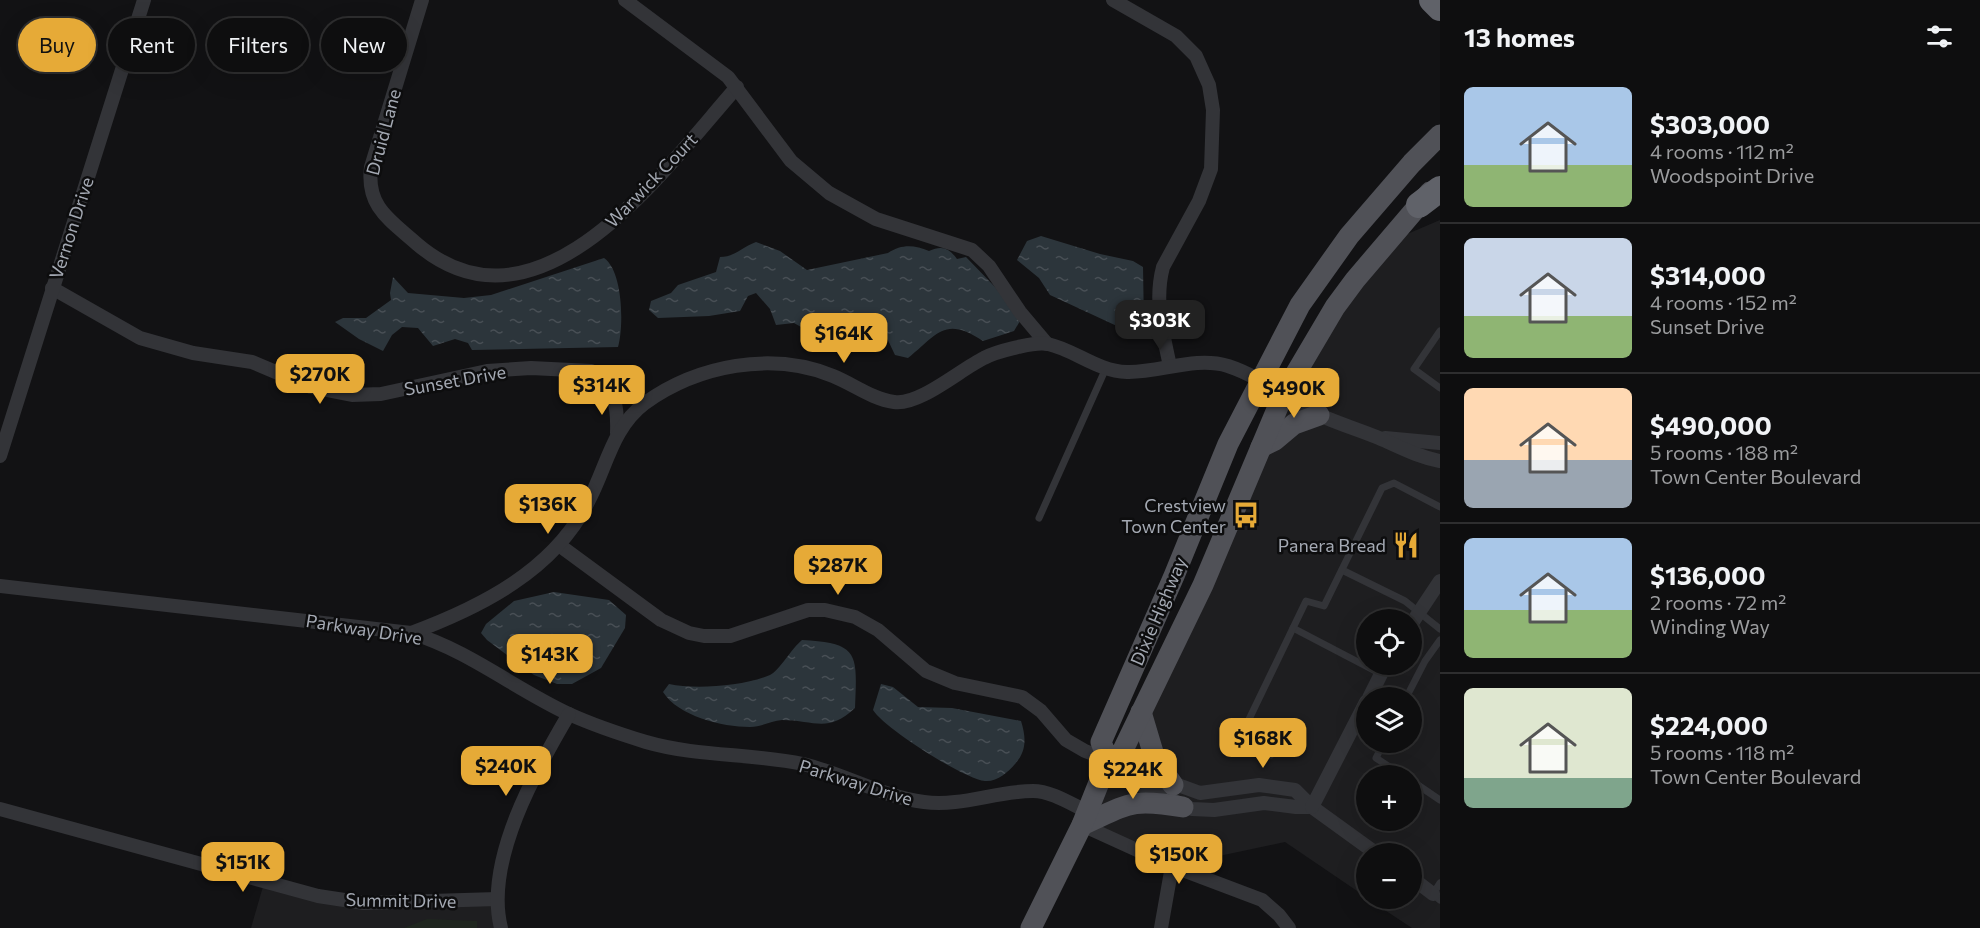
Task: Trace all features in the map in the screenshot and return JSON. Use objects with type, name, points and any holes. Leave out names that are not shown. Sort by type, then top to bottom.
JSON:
[{"type":"highway","points":[[1432,0],[1440,8]]},
{"type":"highway","points":[[1419,205],[1440,189]]},
{"type":"main road","name":"Dixie Highway","points":[[1108,760],[1101,742],[1174,576],[1228,444],[1300,305],[1321,273],[1412,163],[1440,135]]},
{"type":"main road","points":[[1283,395],[1281,375],[1287,353],[1330,281],[1440,151]]},
{"type":"main road","name":"Dixie Highway","points":[[1031,928],[1085,818],[1108,760],[1122,752],[1203,585],[1283,395],[1342,298],[1384,244],[1440,180]]},
{"type":"main road","points":[[1261,447],[1275,440],[1294,424],[1319,415]]},
{"type":"main road","points":[[1141,712],[1155,759],[1173,785]]},
{"type":"main road","points":[[1085,818],[1139,801],[1183,807]]},
{"type":"street","name":"Vernon Drive","points":[[0,456],[144,0]]},
{"type":"street","name":"Druid Lane","points":[[372,196],[369,182],[371,167],[422,0]]},
{"type":"street","points":[[625,0],[715,64],[738,87],[791,161],[829,193],[876,219],[972,250],[989,266],[1020,312],[1047,344]]},
{"type":"street","points":[[1113,0],[1161,26],[1185,44],[1202,67],[1213,110],[1211,169],[1200,201],[1163,267],[1160,279],[1160,318],[1170,366]]},
{"type":"street","name":"Warwick Court","points":[[372,196],[387,218],[433,257],[451,268],[480,275],[522,272],[553,261],[581,247],[610,225],[738,87]]},
{"type":"street","name":"Sunset Drive","points":[[52,288],[140,338],[193,353],[252,362],[311,387],[332,392],[352,395],[381,394],[487,371],[564,368],[591,371],[599,376],[615,398]]},
{"type":"street","points":[[411,633],[471,609],[505,589],[559,546],[589,501],[617,433],[643,405],[677,384],[725,368],[762,363],[816,369],[877,397],[900,402],[928,392],[986,356],[1033,344],[1047,344],[1106,368],[1130,372],[1203,363],[1220,364],[1261,381],[1319,415],[1421,458],[1440,461]]},
{"type":"street","points":[[615,398],[627,405],[643,405]]},
{"type":"street","points":[[615,398],[617,433]]},
{"type":"street","points":[[1378,438],[1440,443]]},
{"type":"street","points":[[559,546],[662,620],[689,633],[704,636],[745,633],[795,612],[808,610],[825,610],[855,617],[878,630],[926,671],[940,678],[1022,697],[1041,711],[1066,740],[1108,760],[1129,765],[1173,785],[1210,793],[1259,785],[1280,786],[1300,793],[1311,807],[1362,843]]},
{"type":"street","points":[[1421,609],[1440,581]]},
{"type":"street","name":"Parkway Drive","points":[[0,586],[411,633],[454,650],[569,714],[646,742],[689,752],[803,764],[835,773],[900,798],[943,803],[1034,791],[1049,794],[1085,818],[1172,866],[1262,900],[1275,910],[1289,928]]},
{"type":"street","points":[[501,928],[497,899],[516,814],[542,759],[569,714]]},
{"type":"street","points":[[1311,807],[1356,721]]},
{"type":"street","points":[[1108,760],[1124,778],[1183,807],[1214,810],[1264,802],[1311,807]]},
{"type":"street","name":"Summit Drive","points":[[0,809],[318,896],[364,903],[497,899]]},
{"type":"street","points":[[1161,928],[1172,866]]},
{"type":"street","points":[[1422,883],[1438,892]]},
{"type":"lane","points":[[1440,331],[1414,369],[1440,388]]},
{"type":"lane","points":[[1039,519],[1106,368]]},
{"type":"lane","points":[[1271,755],[1239,740],[1306,601],[1324,606],[1382,488],[1394,483],[1440,507]]},
{"type":"lane","points":[[1342,570],[1405,601],[1410,609]]},
{"type":"lane","points":[[1422,621],[1440,629]]},
{"type":"lane","points":[[1293,628],[1356,656]]},
{"type":"lane","points":[[1412,687],[1425,661],[1440,640]]},
{"type":"lane","points":[[1378,753],[1376,758],[1386,765]]},
{"type":"lane","points":[[1422,788],[1440,800]]},
{"type":"shaded area","points":[[1440,220],[1440,928],[1412,928],[1383,909],[1422,909],[1422,843],[1356,843],[1356,890],[1285,842],[1172,866],[1082,825],[1283,395],[1384,244]]},
{"type":"shaded area","points":[[264,883],[318,896],[497,899],[501,928],[251,928]]},
{"type":"shaded area","points":[[427,919],[477,921],[477,928],[404,928]]},
{"type":"water","points":[[1041,236],[1100,254],[1133,261],[1143,267],[1144,326],[1132,333],[1050,295],[1039,278],[1017,260],[1027,241]]},
{"type":"water","points":[[756,242],[780,251],[807,270],[888,253],[903,247],[929,251],[938,248],[945,249],[957,259],[966,257],[995,287],[1020,321],[1014,331],[983,341],[959,329],[942,331],[908,358],[895,355],[885,334],[870,333],[865,324],[851,323],[824,340],[794,323],[776,325],[770,309],[756,293],[748,296],[740,311],[709,316],[658,318],[649,310],[651,301],[671,293],[678,285],[716,272],[720,257],[734,254]]},
{"type":"water","points":[[604,258],[615,274],[618,286],[621,326],[618,347],[472,350],[468,343],[455,339],[433,346],[418,328],[402,327],[392,335],[383,351],[359,339],[335,322],[343,318],[366,318],[391,300],[393,277],[408,293],[464,298],[491,295]]},
{"type":"water","points":[[554,592],[609,600],[626,615],[625,628],[601,668],[572,684],[557,684],[534,675],[481,633],[486,624],[514,601]]},
{"type":"water","points":[[802,640],[835,644],[851,655],[856,675],[855,708],[836,721],[820,724],[782,720],[750,727],[727,725],[690,714],[679,708],[663,692],[669,684],[692,687],[720,686],[760,679],[777,669]]},
{"type":"water","points":[[881,684],[893,687],[918,707],[952,708],[1021,721],[1024,733],[1022,754],[1009,770],[994,780],[985,781],[960,772],[908,740],[880,718],[873,710]]},
{"type":"place","name":"Crestview Town Center","points":[[1246,515]]},
{"type":"place","name":"Panera Bread","points":[[1406,545]]}]
